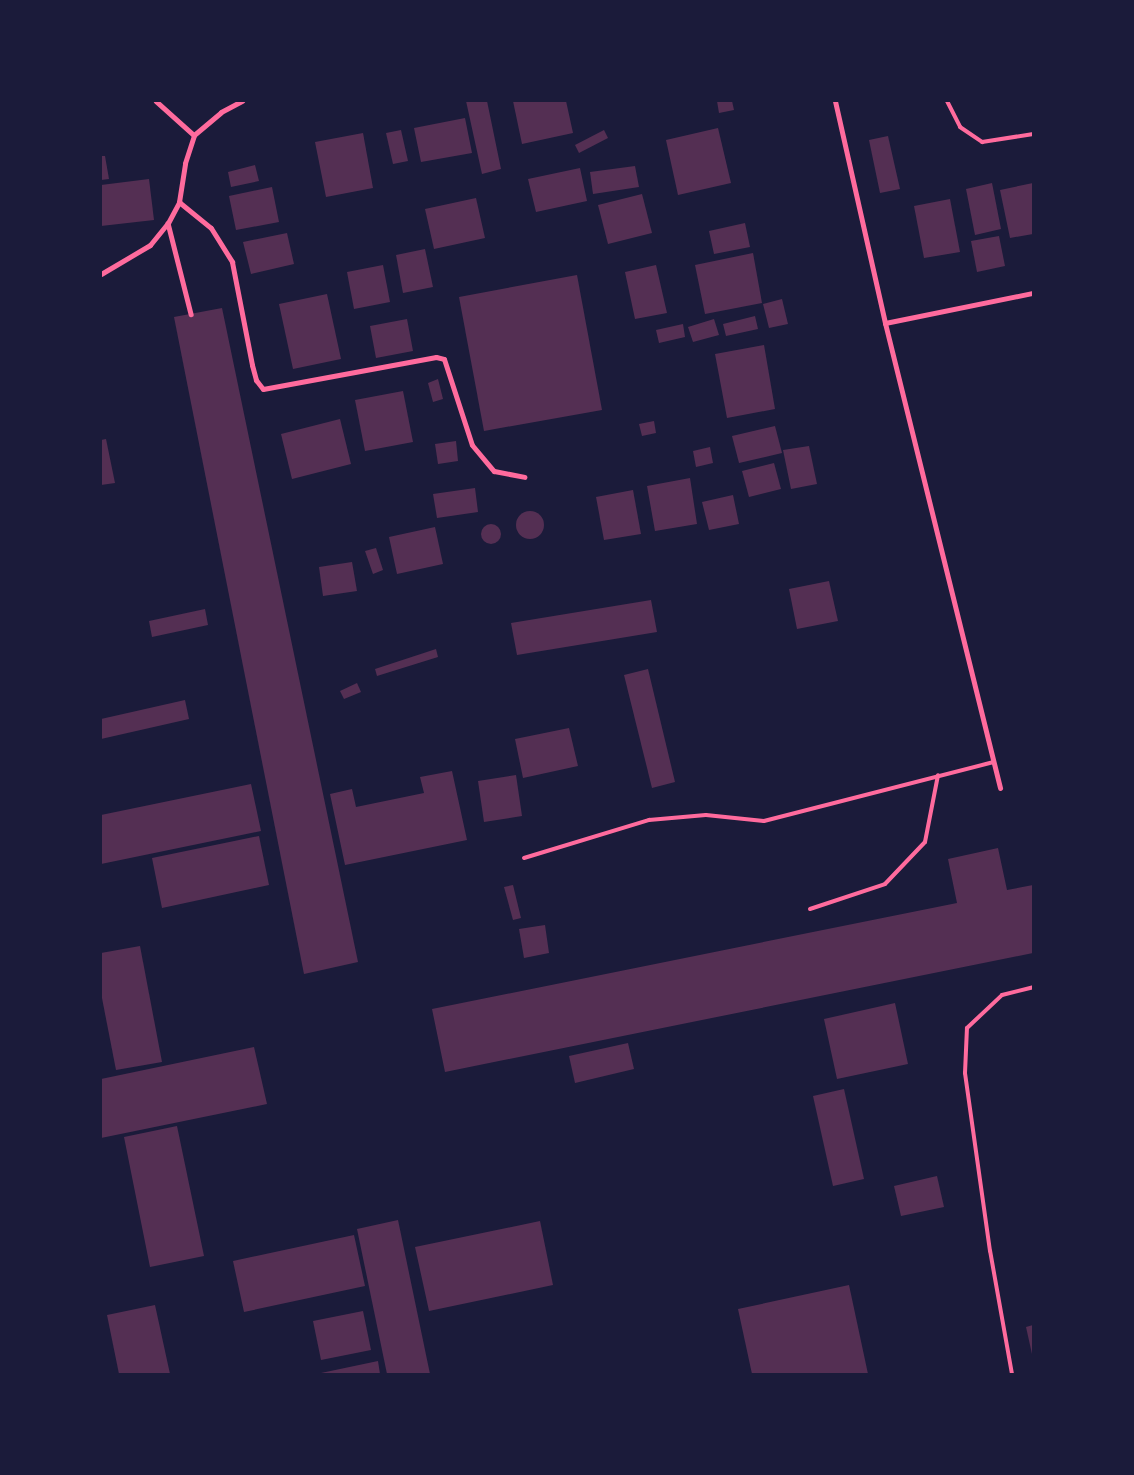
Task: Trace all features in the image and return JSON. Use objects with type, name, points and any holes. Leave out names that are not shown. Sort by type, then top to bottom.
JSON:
[{"type":"street","points":[[156,101],[194,136]]},
{"type":"street","points":[[101,274],[150,245],[168,224],[179,202],[185,163],[194,136],[221,112],[242,101]]},
{"type":"street","points":[[835,101],[885,323],[1000,788]]},
{"type":"street","points":[[179,202],[211,228],[232,262],[252,366],[256,380],[263,389],[436,357],[444,359],[472,446],[494,471],[524,477]]},
{"type":"street","points":[[168,224],[191,314]]},
{"type":"street","points":[[885,323],[1033,292]]},
{"type":"lane","points":[[947,101],[960,127],[982,142],[1033,134]]},
{"type":"lane","points":[[524,858],[649,820],[706,815],[764,821],[993,762]]},
{"type":"lane","points":[[810,909],[886,884],[925,842],[938,776]]},
{"type":"lane","points":[[1012,1374],[990,1251],[965,1073],[966,1028],[1002,995],[1033,987]]},
{"type":"building","points":[[466,101],[487,101],[501,169],[482,174]]},
{"type":"building","points":[[513,101],[566,101],[573,133],[522,144]]},
{"type":"building","points":[[717,101],[732,101],[734,110],[719,113]]},
{"type":"building","points":[[465,118],[472,153],[421,162],[414,128]]},
{"type":"building","points":[[718,128],[731,183],[678,195],[666,140]]},
{"type":"building","points":[[401,130],[408,161],[393,164],[386,133]]},
{"type":"building","points":[[604,130],[608,138],[579,153],[575,145]]},
{"type":"building","points":[[363,133],[373,188],[326,197],[315,142]]},
{"type":"building","points":[[888,136],[900,189],[880,193],[869,140]]},
{"type":"building","points":[[101,156],[105,156],[109,179],[101,180]]},
{"type":"building","points":[[255,165],[259,181],[231,187],[228,172]]},
{"type":"building","points":[[635,166],[639,187],[593,194],[590,172]]},
{"type":"building","points":[[580,168],[587,201],[536,212],[528,179]]},
{"type":"building","points":[[149,179],[154,220],[101,226],[101,185]]},
{"type":"building","points":[[992,183],[1001,229],[975,235],[966,189]]},
{"type":"building","points":[[1033,183],[1033,234],[1010,238],[1000,190]]},
{"type":"building","points":[[272,187],[279,222],[236,230],[229,196]]},
{"type":"building","points":[[642,194],[652,233],[608,244],[598,205]]},
{"type":"building","points":[[476,198],[485,238],[434,249],[425,209]]},
{"type":"building","points":[[950,199],[960,252],[924,258],[914,206]]},
{"type":"building","points":[[745,223],[750,247],[714,254],[709,231]]},
{"type":"building","points":[[287,233],[294,264],[251,274],[243,242]]},
{"type":"building","points":[[999,236],[1005,266],[977,272],[971,241]]},
{"type":"building","points":[[425,249],[433,287],[403,293],[396,255]]},
{"type":"building","points":[[753,253],[762,303],[705,314],[695,265]]},
{"type":"building","points":[[383,265],[390,302],[354,309],[347,272]]},
{"type":"building","points":[[656,265],[667,313],[635,319],[625,272]]},
{"type":"building","points":[[577,275],[602,410],[484,431],[459,297]]},
{"type":"building","points":[[327,294],[341,359],[293,369],[279,304]]},
{"type":"building","points":[[782,299],[788,324],[769,328],[763,304]]},
{"type":"building","points":[[222,308],[358,962],[304,974],[174,317]]},
{"type":"building","points":[[755,316],[758,329],[726,336],[723,324]]},
{"type":"building","points":[[407,319],[413,351],[376,358],[370,326]]},
{"type":"building","points":[[714,319],[719,335],[693,342],[688,327]]},
{"type":"building","points":[[683,324],[685,337],[659,343],[656,330]]},
{"type":"building","points":[[764,345],[775,409],[727,418],[715,354]]},
{"type":"building","points":[[438,379],[443,399],[433,402],[428,383]]},
{"type":"building","points":[[403,391],[413,442],[365,451],[355,400]]},
{"type":"building","points":[[340,419],[351,464],[292,479],[281,434]]},
{"type":"building","points":[[654,421],[656,433],[642,436],[639,424]]},
{"type":"building","points":[[775,426],[782,453],[739,463],[732,436]]},
{"type":"building","points":[[106,439],[115,483],[101,485],[101,440]]},
{"type":"building","points":[[456,441],[458,461],[438,464],[435,444]]},
{"type":"building","points":[[809,446],[817,484],[791,489],[783,450]]},
{"type":"building","points":[[710,447],[713,463],[696,467],[693,451]]},
{"type":"building","points":[[774,463],[781,489],[749,497],[742,471]]},
{"type":"building","points":[[690,478],[697,524],[655,531],[647,486]]},
{"type":"building","points":[[475,488],[478,512],[437,518],[433,494]]},
{"type":"building","points":[[633,490],[641,534],[604,540],[596,497]]},
{"type":"building","points":[[733,495],[739,524],[709,530],[702,502]]},
{"type":"building","points":[[530,511],[540,515],[544,525],[540,535],[530,539],[520,535],[516,525],[520,515]]},
{"type":"building","points":[[491,524],[498,527],[501,534],[498,541],[491,544],[484,541],[481,534],[484,527]]},
{"type":"building","points":[[435,527],[443,564],[397,574],[389,537]]},
{"type":"building","points":[[376,548],[383,570],[373,574],[365,551]]},
{"type":"building","points":[[352,562],[357,591],[323,596],[319,567]]},
{"type":"building","points":[[829,581],[838,621],[797,629],[789,589]]},
{"type":"building","points":[[651,600],[657,632],[517,655],[511,623]]},
{"type":"building","points":[[205,609],[208,625],[152,637],[149,621]]},
{"type":"building","points":[[436,649],[438,657],[377,676],[375,669]]},
{"type":"building","points":[[648,669],[675,782],[652,788],[624,675]]},
{"type":"building","points":[[357,683],[361,692],[344,699],[340,691]]},
{"type":"building","points":[[185,700],[189,719],[101,739],[101,719]]},
{"type":"building","points":[[569,728],[578,766],[523,778],[515,739]]},
{"type":"building","points":[[452,771],[467,840],[345,865],[330,794],[352,789],[356,807],[424,793],[420,777]]},
{"type":"building","points":[[516,775],[522,816],[484,822],[478,781]]},
{"type":"building","points":[[251,784],[261,831],[101,864],[101,815]]},
{"type":"building","points":[[259,836],[269,885],[162,908],[152,858]]},
{"type":"building","points":[[998,848],[1007,890],[1033,885],[1033,953],[445,1072],[432,1009],[957,903],[948,859]]},
{"type":"building","points":[[513,885],[521,918],[513,920],[504,887]]},
{"type":"building","points":[[545,925],[549,953],[524,958],[519,929]]},
{"type":"building","points":[[140,946],[162,1062],[116,1070],[101,993],[101,953]]},
{"type":"building","points":[[895,1003],[908,1064],[837,1079],[824,1019]]},
{"type":"building","points":[[628,1043],[634,1069],[575,1083],[569,1056]]},
{"type":"building","points":[[254,1047],[267,1104],[101,1138],[101,1079]]},
{"type":"building","points":[[844,1089],[864,1179],[833,1186],[813,1096]]},
{"type":"building","points":[[177,1126],[204,1256],[150,1267],[124,1137]]},
{"type":"building","points":[[937,1176],[944,1207],[901,1216],[894,1186]]},
{"type":"building","points":[[398,1220],[430,1374],[387,1374],[357,1229]]},
{"type":"building","points":[[540,1221],[553,1285],[429,1311],[415,1247]]},
{"type":"building","points":[[354,1235],[365,1286],[244,1312],[233,1261]]},
{"type":"building","points":[[849,1285],[868,1374],[752,1374],[738,1309]]},
{"type":"building","points":[[155,1305],[170,1374],[119,1374],[107,1315]]},
{"type":"building","points":[[363,1311],[371,1350],[321,1360],[313,1321]]},
{"type":"building","points":[[1033,1325],[1033,1354],[1032,1354],[1026,1327]]},
{"type":"building","points":[[378,1361],[380,1374],[321,1374],[321,1373]]}]
